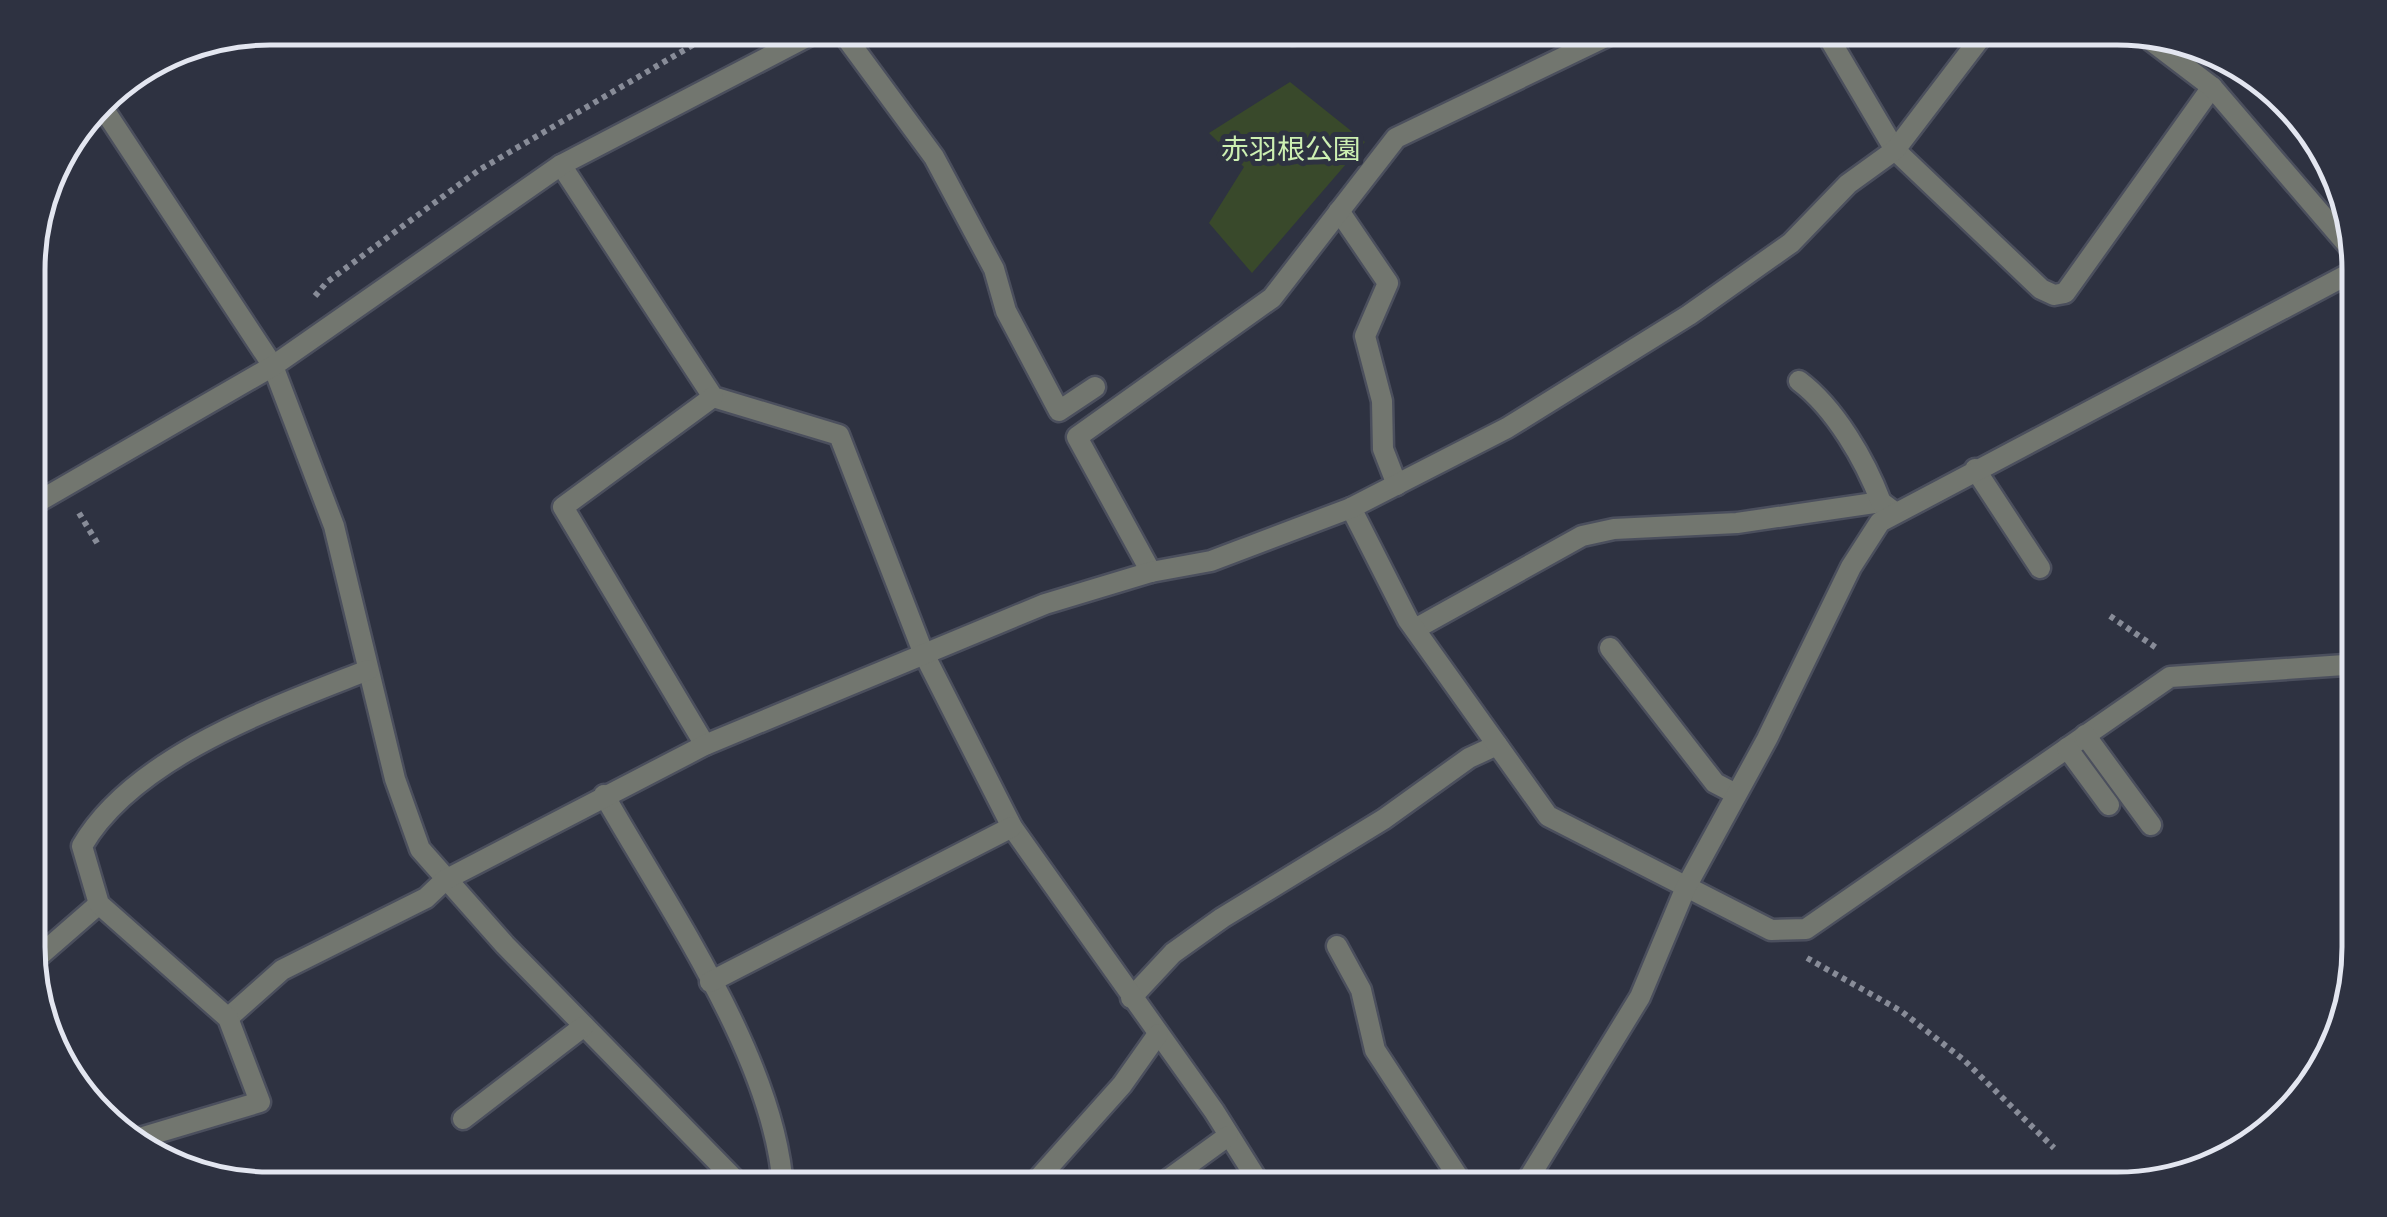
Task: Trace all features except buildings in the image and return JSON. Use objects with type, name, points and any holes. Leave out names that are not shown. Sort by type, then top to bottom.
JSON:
[{"type":"street","points":[[45,498],[273,366],[561,165],[791,45]]},
{"type":"street","points":[[852,45],[934,157],[994,269],[1006,311],[1059,411],[1095,386]]},
{"type":"street","points":[[1151,572],[1077,437],[1262,306],[1396,138],[1589,45]]},
{"type":"street","points":[[1833,45],[1894,150],[2041,289],[2054,295],[2065,293],[2212,87]]},
{"type":"street","points":[[228,1018],[282,970],[426,898],[445,880],[704,744],[1045,604],[1151,572],[1211,561],[1351,508],[1507,428],[1689,315],[1791,244],[1848,184],[1894,150],[1975,45]]},
{"type":"street","points":[[2163,49],[2212,87],[2339,234]]},
{"type":"street","points":[[108,115],[273,366],[334,526],[395,779],[420,849],[445,880],[727,1172]]},
{"type":"street","points":[[561,165],[713,397],[840,435],[923,652],[1012,828],[1252,1172]]},
{"type":"street","points":[[1339,210],[1388,283],[1365,336],[1382,401],[1383,449],[1397,485]]},
{"type":"street","points":[[1415,629],[1582,536],[1614,529],[1737,523],[1888,508],[1976,470],[2342,277]]},
{"type":"street","points":[[1799,380],[1815,393],[1841,429],[1888,508]]},
{"type":"street","points":[[704,744],[563,506],[713,397]]},
{"type":"street","points":[[1976,470],[2040,568]]},
{"type":"street","points":[[1351,508],[1415,629],[1548,816],[1771,930],[1806,929],[2170,677],[2342,665]]},
{"type":"street","points":[[1532,1172],[1640,997],[1686,886],[1869,534],[1888,508]]},
{"type":"street","points":[[1610,648],[1715,783],[1736,794]]},
{"type":"street","points":[[148,1135],[260,1102],[228,1018],[99,904],[82,846],[100,815],[218,730],[368,670]]},
{"type":"street","points":[[2085,736],[2150,825]]},
{"type":"street","points":[[1132,998],[1173,953],[1222,918],[1384,819],[1469,758],[1497,745]]},
{"type":"street","points":[[2067,748],[2109,805]]},
{"type":"street","points":[[604,794],[710,982],[760,1084],[782,1172]]},
{"type":"street","points":[[710,982],[1012,828]]},
{"type":"street","points":[[45,951],[99,904]]},
{"type":"street","points":[[1337,946],[1361,990],[1375,1050],[1455,1172]]},
{"type":"street","points":[[463,1119],[584,1026]]},
{"type":"street","points":[[1044,1172],[1122,1085],[1158,1034]]},
{"type":"street","points":[[1178,1172],[1228,1136]]},
{"type":"path","points":[[65,488],[98,546]]},
{"type":"path","points":[[2110,616],[2176,665],[2178,676]]},
{"type":"path","points":[[1771,930],[1790,948],[1914,1021],[1964,1060],[2054,1148]]},
{"type":"green space","name":"赤羽根公園","points":[[1290,82],[1365,142],[1252,273],[1209,223],[1244,167],[1209,133]]}]
